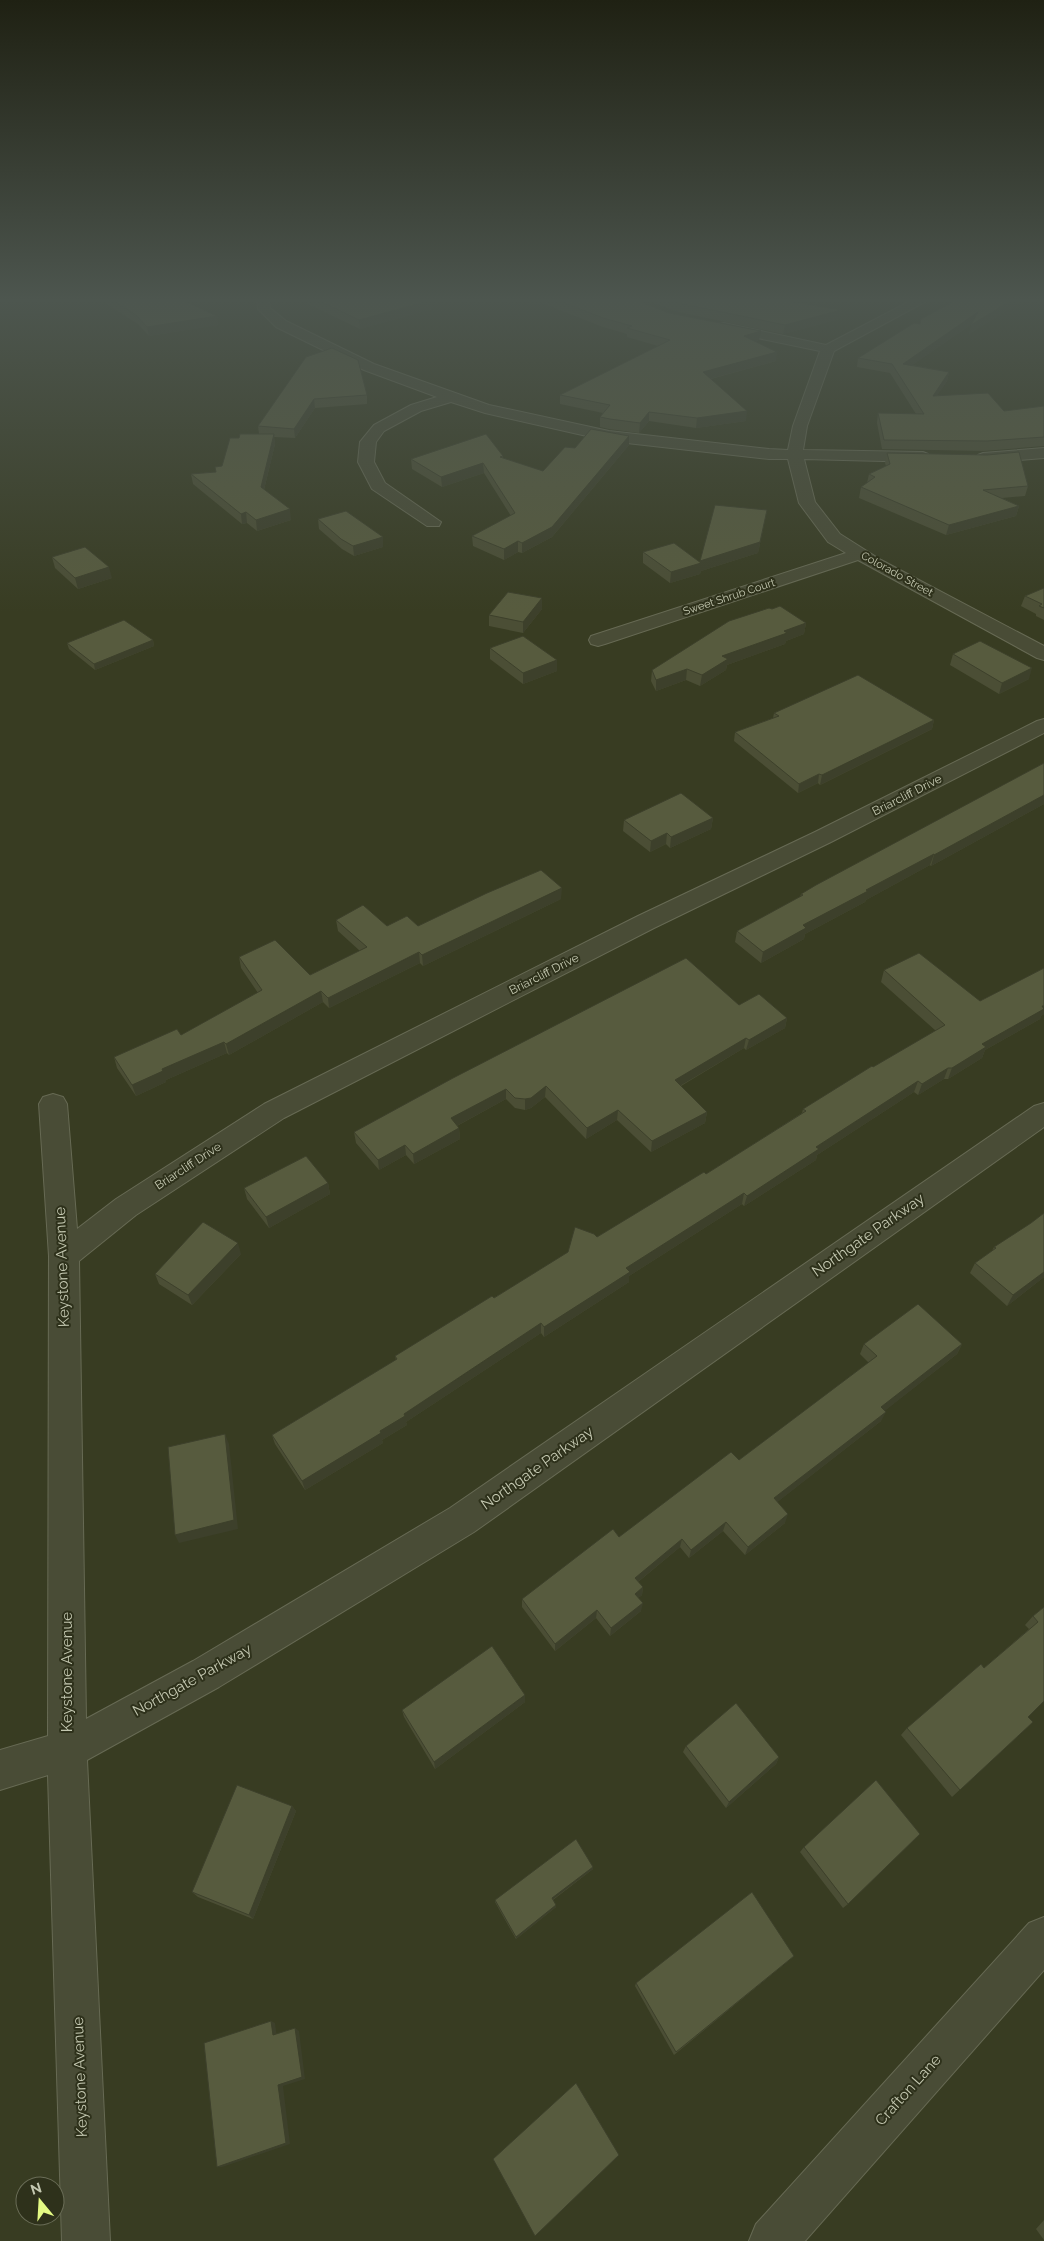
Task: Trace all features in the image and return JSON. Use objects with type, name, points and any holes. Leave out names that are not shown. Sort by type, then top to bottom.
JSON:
[{"type":"street","points":[[433,403],[416,408],[379,428],[368,442],[366,462],[378,486],[433,522]]},
{"type":"street","points":[[467,403],[485,409],[609,436],[769,454],[938,457]]},
{"type":"street","points":[[795,454],[800,426],[809,403]]},
{"type":"street","points":[[966,458],[1044,453]]},
{"type":"street","name":"Colorado Street","points":[[795,454],[807,503],[834,538],[1044,654]]},
{"type":"street","name":"Sweet Shrub Court","points":[[598,640],[860,554]]},
{"type":"street","name":"Briarcliff Drive","points":[[64,1256],[126,1207],[274,1111],[646,922],[823,837],[1044,725]]},
{"type":"street","name":"Keystone Avenue","points":[[53,1104],[64,1256],[67,1750],[86,2241]]},
{"type":"street","name":"Northgate Parkway","points":[[0,1770],[67,1750],[206,1674],[462,1520],[1044,1113]]},
{"type":"street","name":"Crafton Lane","points":[[772,2241],[1044,1938]]},
{"type":"building","points":[[274,403],[312,403],[294,429],[258,426]]},
{"type":"building","points":[[598,403],[738,403],[747,411],[697,418],[649,412],[640,423],[600,417],[610,405]]},
{"type":"building","points":[[917,403],[997,403],[1004,411],[1044,406],[1044,437],[987,441],[884,440],[878,413],[924,414]]},
{"type":"building","points":[[591,429],[629,436],[552,527],[522,543],[518,541],[504,549],[472,536],[515,513],[483,463],[441,477],[411,459],[486,434],[503,456],[500,457],[543,471],[565,447],[575,448]]},
{"type":"building","points":[[240,434],[274,434],[261,487],[290,509],[256,520],[246,512],[241,514],[191,474],[216,472],[215,467],[222,466],[230,438],[239,438]]},
{"type":"building","points":[[1019,452],[1028,486],[983,490],[1019,506],[949,525],[861,487],[875,477],[869,474],[890,464],[887,453],[987,455]]},
{"type":"building","points":[[715,505],[767,510],[760,542],[700,561]]},
{"type":"building","points":[[346,511],[383,537],[353,546],[341,539],[318,519]]},
{"type":"building","points":[[674,543],[701,563],[671,572],[643,552]]},
{"type":"building","points":[[85,547],[109,567],[75,578],[52,557]]},
{"type":"building","points":[[1044,588],[1044,608],[1039,606],[1042,604],[1025,596]]},
{"type":"building","points":[[508,592],[542,598],[523,622],[489,615]]},
{"type":"building","points":[[780,606],[806,623],[784,631],[787,633],[722,656],[728,659],[702,675],[687,669],[656,680],[652,670],[729,621]]},
{"type":"building","points":[[124,620],[153,640],[94,664],[67,643]]},
{"type":"building","points":[[523,636],[557,660],[523,673],[490,648]]},
{"type":"building","points":[[980,641],[1032,668],[1002,683],[953,654]]},
{"type":"building","points":[[858,675],[934,720],[822,775],[819,774],[799,784],[735,732],[779,716],[774,713]]},
{"type":"building","points":[[1044,763],[1044,795],[803,925],[806,928],[763,952],[737,931],[803,895],[801,894],[816,885]]},
{"type":"building","points":[[681,793],[713,818],[671,837],[667,833],[651,841],[624,820]]},
{"type":"building","points":[[541,870],[562,888],[422,955],[419,952],[328,998],[321,991],[226,1044],[224,1042],[162,1069],[163,1071],[132,1085],[114,1057],[177,1029],[181,1035],[262,990],[239,957],[275,940],[310,975],[367,947],[336,920],[363,905],[387,926],[407,916],[418,926]]},
{"type":"building","points":[[919,953],[980,1001],[1044,968],[1044,1006],[1042,1006],[1044,1009],[982,1044],[986,1047],[952,1068],[948,1068],[922,1084],[918,1081],[816,1147],[819,1149],[747,1196],[744,1193],[626,1268],[630,1272],[544,1327],[541,1323],[404,1414],[405,1416],[380,1431],[381,1433],[302,1481],[272,1435],[397,1359],[395,1356],[492,1296],[494,1298],[568,1252],[575,1227],[597,1237],[704,1172],[706,1174],[806,1111],[803,1109],[872,1066],[945,1025],[884,970]]},
{"type":"building","points":[[686,958],[739,1005],[759,994],[787,1018],[749,1040],[746,1038],[675,1080],[707,1112],[652,1141],[618,1110],[587,1128],[546,1086],[531,1098],[525,1099],[515,1098],[506,1089],[451,1118],[459,1128],[413,1154],[405,1145],[378,1160],[354,1132],[453,1078]]},
{"type":"building","points":[[306,1156],[328,1183],[266,1217],[244,1188]]},
{"type":"building","points":[[1044,1213],[1044,1272],[1013,1295],[975,1263],[996,1248],[994,1247]]},
{"type":"building","points":[[203,1222],[238,1243],[188,1295],[155,1274]]},
{"type":"building","points":[[918,1304],[962,1344],[881,1407],[886,1412],[774,1498],[788,1514],[748,1547],[726,1522],[691,1550],[682,1539],[635,1578],[643,1587],[635,1594],[643,1603],[611,1628],[597,1610],[555,1644],[522,1599],[613,1529],[619,1537],[731,1452],[739,1460],[877,1356],[864,1344]]},
{"type":"building","points":[[225,1434],[234,1520],[175,1535],[168,1447]]},
{"type":"building","points":[[1044,1607],[1044,1701],[1028,1717],[1033,1722],[960,1790],[907,1728],[981,1664],[984,1668],[1038,1622],[1033,1616]]},
{"type":"building","points":[[492,1646],[525,1695],[434,1762],[402,1710]]},
{"type":"building","points":[[736,1703],[779,1757],[729,1802],[686,1746]]},
{"type":"building","points":[[876,1780],[920,1834],[848,1904],[804,1847]]},
{"type":"building","points":[[237,1785],[292,1806],[249,1915],[192,1892]]},
{"type":"building","points":[[576,1839],[593,1867],[552,1898],[556,1905],[516,1937],[495,1900]]},
{"type":"building","points":[[752,1892],[794,1956],[676,2052],[636,1983]]},
{"type":"building","points":[[271,2021],[273,2035],[295,2028],[302,2077],[278,2085],[286,2143],[217,2167],[204,2043]]},
{"type":"building","points":[[576,2083],[619,2155],[535,2236],[493,2159]]}]
